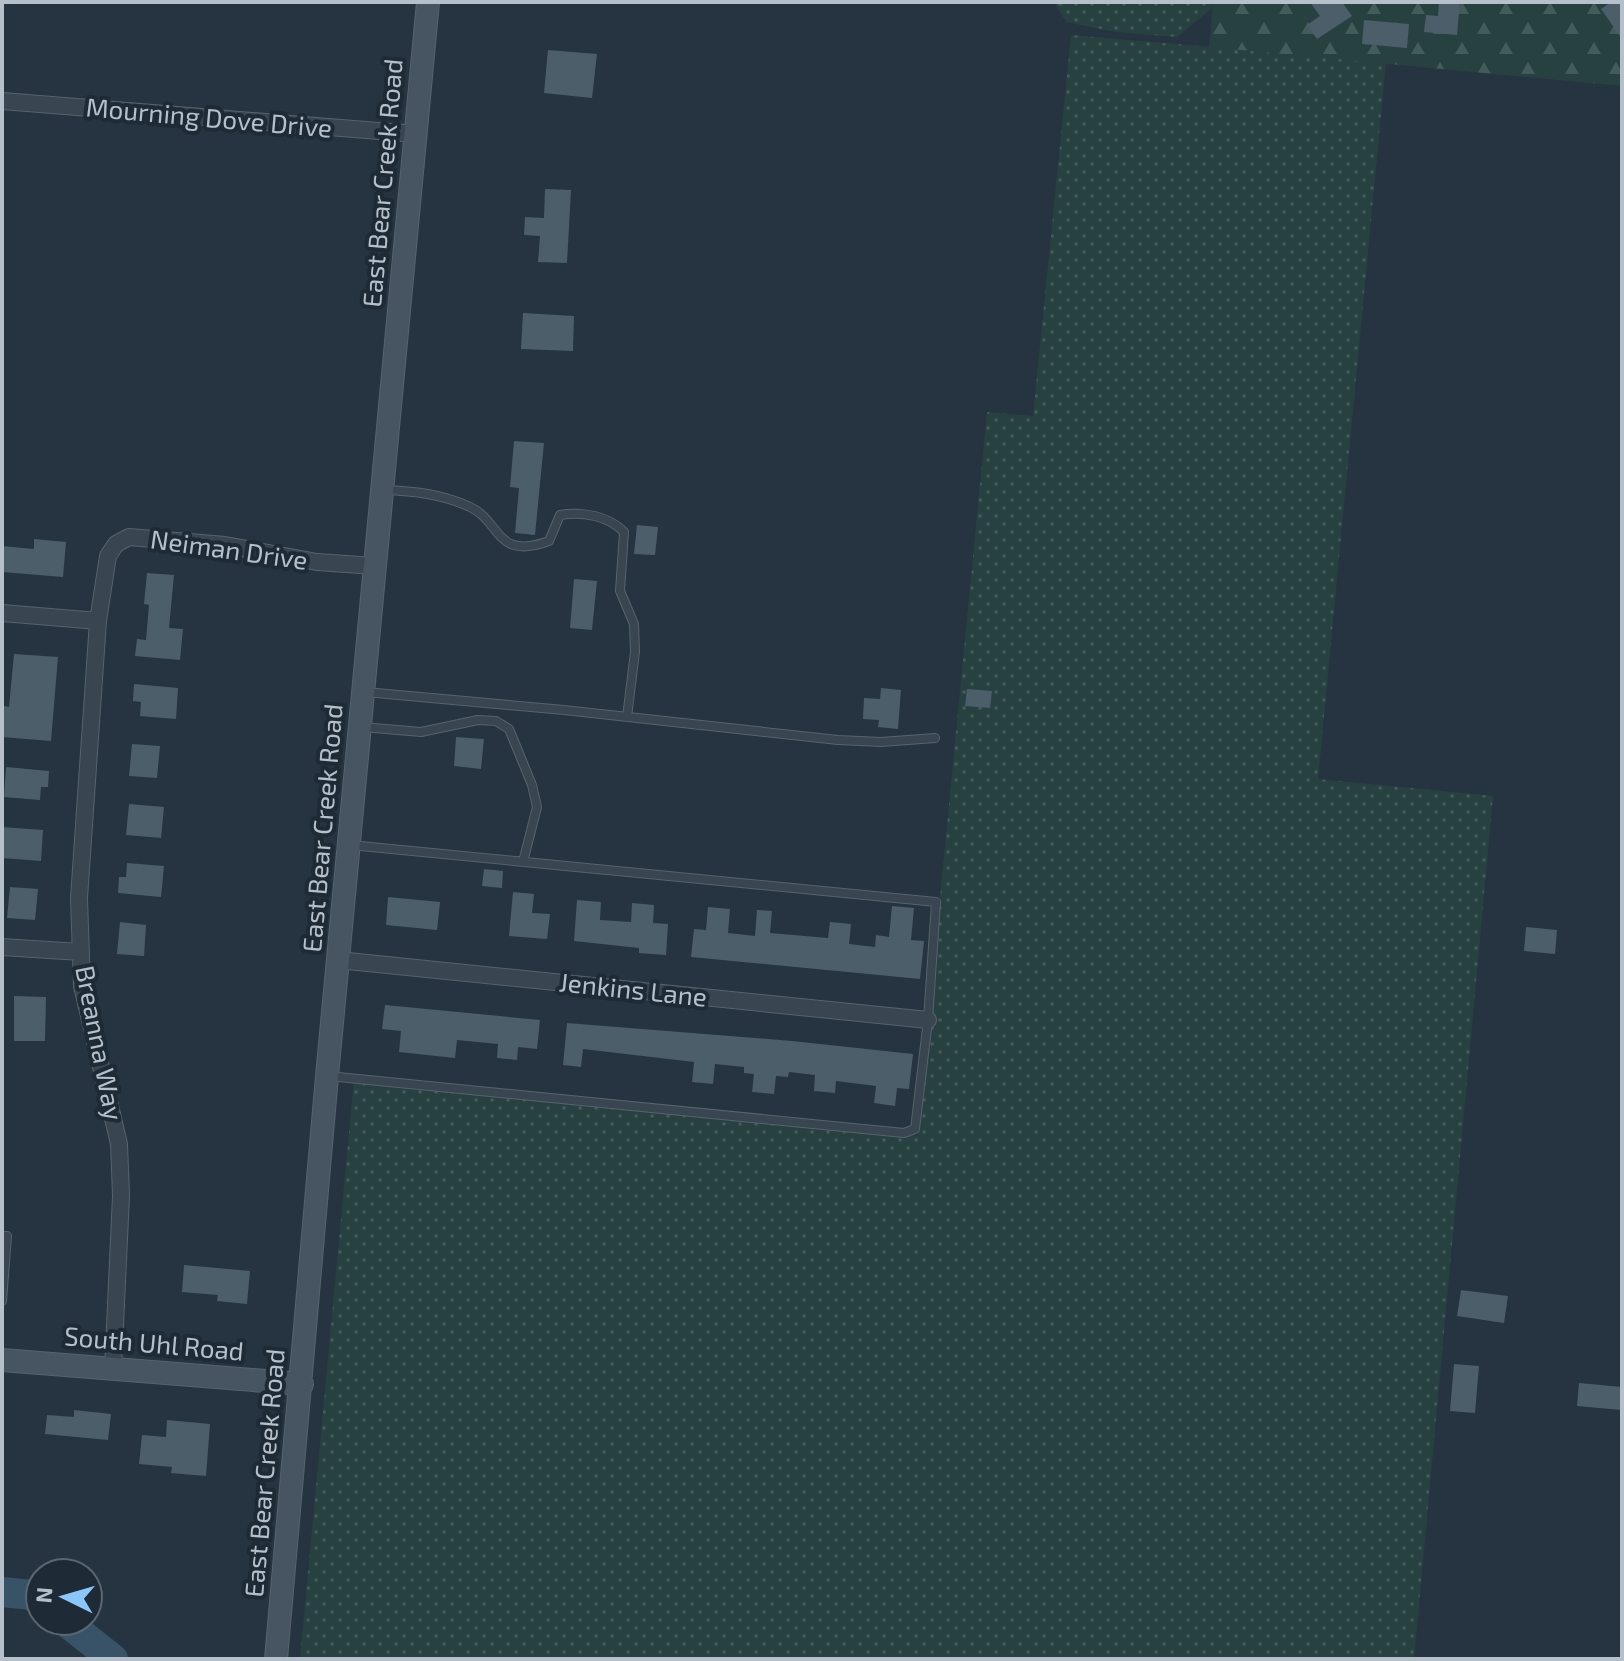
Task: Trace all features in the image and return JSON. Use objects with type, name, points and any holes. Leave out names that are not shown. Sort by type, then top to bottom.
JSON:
[{"type":"main road","name":"East Bear Creek Road","points":[[276,1659],[327,1076],[428,2]]},
{"type":"main road","name":"South Uhl Road","points":[[2,1360],[302,1384]]},
{"type":"street","name":"Mourning Dove Drive","points":[[2,101],[416,134]]},
{"type":"street","name":"Neiman Drive","points":[[98,621],[108,556],[116,544],[129,537],[225,545],[317,562],[375,566]]},
{"type":"street","points":[[2,613],[98,621]]},
{"type":"street","name":"Breanna Way","points":[[98,621],[79,898],[82,986],[119,1144],[121,1196],[113,1369]]},
{"type":"street","points":[[2,947],[81,952]]},
{"type":"street","name":"Jenkins Lane","points":[[338,960],[928,1020]]},
{"type":"lane","points":[[382,490],[438,495],[469,506],[502,540],[520,545],[539,545],[549,541],[560,515],[585,515],[614,521],[624,532],[620,591],[634,624],[635,652],[627,717]]},
{"type":"lane","points":[[364,692],[838,740],[881,742],[935,738]]},
{"type":"lane","points":[[361,727],[421,732],[478,720],[496,721],[509,729],[532,785],[537,807],[523,862]]},
{"type":"lane","points":[[327,1076],[904,1133],[915,1129],[928,1020],[936,902],[350,845]]},
{"type":"lane","points":[[2,1236],[7,1236],[2,1301]]},
{"type":"green space","points":[[1054,2],[1213,2],[1212,8],[1177,37],[1116,32],[1066,22]]},
{"type":"green space","points":[[1213,2],[1622,2],[1622,86],[1209,47]]},
{"type":"green space","points":[[1071,35],[1386,62],[1318,779],[1493,796],[1414,1659],[300,1659],[354,1079],[917,1136],[987,412],[1033,416]]},
{"type":"building","points":[[1310,2],[1342,2],[1352,16],[1317,39],[1307,25],[1320,16]]},
{"type":"building","points":[[1439,2],[1460,2],[1457,35],[1424,32],[1426,15],[1438,16]]},
{"type":"building","points":[[1611,2],[1622,2],[1622,39],[1601,9]]},
{"type":"building","points":[[1364,20],[1409,24],[1407,48],[1362,44]]},
{"type":"building","points":[[548,50],[597,54],[592,98],[544,93]]},
{"type":"building","points":[[545,189],[571,190],[567,263],[538,262],[540,236],[524,235],[525,217],[544,218]]},
{"type":"building","points":[[523,313],[574,316],[573,351],[521,349]]},
{"type":"building","points":[[514,441],[544,443],[535,535],[515,533],[519,488],[510,487]]},
{"type":"building","points":[[637,525],[658,527],[655,555],[634,554]]},
{"type":"building","points":[[34,539],[66,542],[63,577],[2,572],[2,546],[34,549]]},
{"type":"building","points":[[147,573],[174,575],[169,628],[183,629],[180,660],[135,656],[137,639],[146,640],[149,605],[144,604]]},
{"type":"building","points":[[574,579],[597,581],[592,630],[570,628]]},
{"type":"building","points":[[14,654],[58,657],[51,741],[2,737],[4,706],[9,707]]},
{"type":"building","points":[[134,684],[178,688],[176,719],[140,716],[141,702],[133,701]]},
{"type":"building","points":[[881,688],[901,690],[898,729],[878,727],[879,720],[863,719],[864,698],[880,699]]},
{"type":"building","points":[[967,689],[992,691],[990,708],[965,706]]},
{"type":"building","points":[[456,737],[484,739],[481,769],[454,766]]},
{"type":"building","points":[[132,744],[160,746],[157,778],[129,776]]},
{"type":"building","points":[[6,767],[49,771],[48,787],[41,787],[40,800],[4,797]]},
{"type":"building","points":[[129,804],[164,807],[161,838],[126,835]]},
{"type":"building","points":[[2,827],[43,830],[41,861],[2,858]]},
{"type":"building","points":[[127,863],[164,866],[161,897],[118,893],[119,877],[126,877]]},
{"type":"building","points":[[484,869],[503,871],[502,888],[482,886]]},
{"type":"building","points":[[10,887],[38,889],[35,920],[7,918]]},
{"type":"building","points":[[513,892],[534,894],[532,913],[550,914],[547,939],[509,936]]},
{"type":"building","points":[[388,897],[440,902],[437,930],[386,925]]},
{"type":"building","points":[[577,900],[601,902],[600,920],[631,922],[632,903],[654,905],[653,923],[668,924],[666,955],[639,953],[639,948],[574,941]]},
{"type":"building","points":[[892,906],[914,908],[911,940],[924,941],[920,979],[691,957],[694,929],[706,930],[708,907],[730,909],[728,933],[755,936],[757,910],[772,911],[770,933],[828,938],[830,922],[851,924],[849,944],[875,947],[876,935],[889,937]]},
{"type":"building","points":[[120,922],[146,925],[144,956],[117,954]]},
{"type":"building","points":[[1526,927],[1557,930],[1555,954],[1524,951]]},
{"type":"building","points":[[14,996],[46,997],[45,1041],[14,1041]]},
{"type":"building","points":[[385,1005],[540,1020],[537,1049],[518,1047],[517,1060],[497,1058],[498,1044],[457,1040],[455,1058],[399,1052],[401,1031],[382,1029]]},
{"type":"building","points":[[567,1023],[913,1054],[909,1089],[897,1088],[895,1106],[874,1103],[876,1086],[836,1081],[835,1093],[814,1091],[815,1075],[789,1072],[788,1077],[776,1076],[774,1094],[752,1092],[754,1074],[744,1073],[744,1067],[715,1064],[713,1084],[692,1082],[694,1062],[583,1049],[581,1067],[563,1065]]},
{"type":"building","points":[[184,1265],[250,1271],[247,1304],[217,1301],[218,1295],[182,1292]]},
{"type":"building","points":[[1461,1290],[1508,1296],[1504,1323],[1457,1316]]},
{"type":"building","points":[[1454,1364],[1479,1366],[1475,1413],[1450,1411]]},
{"type":"building","points":[[1579,1383],[1622,1387],[1622,1410],[1577,1406]]},
{"type":"building","points":[[74,1410],[111,1414],[108,1440],[45,1434],[47,1415],[74,1417]]},
{"type":"building","points":[[167,1420],[210,1424],[206,1476],[171,1473],[172,1467],[139,1464],[142,1435],[166,1437]]},
{"type":"waterway","points":[[2,1592],[24,1594]]},
{"type":"waterway","points":[[85,1637],[113,1659]]}]
